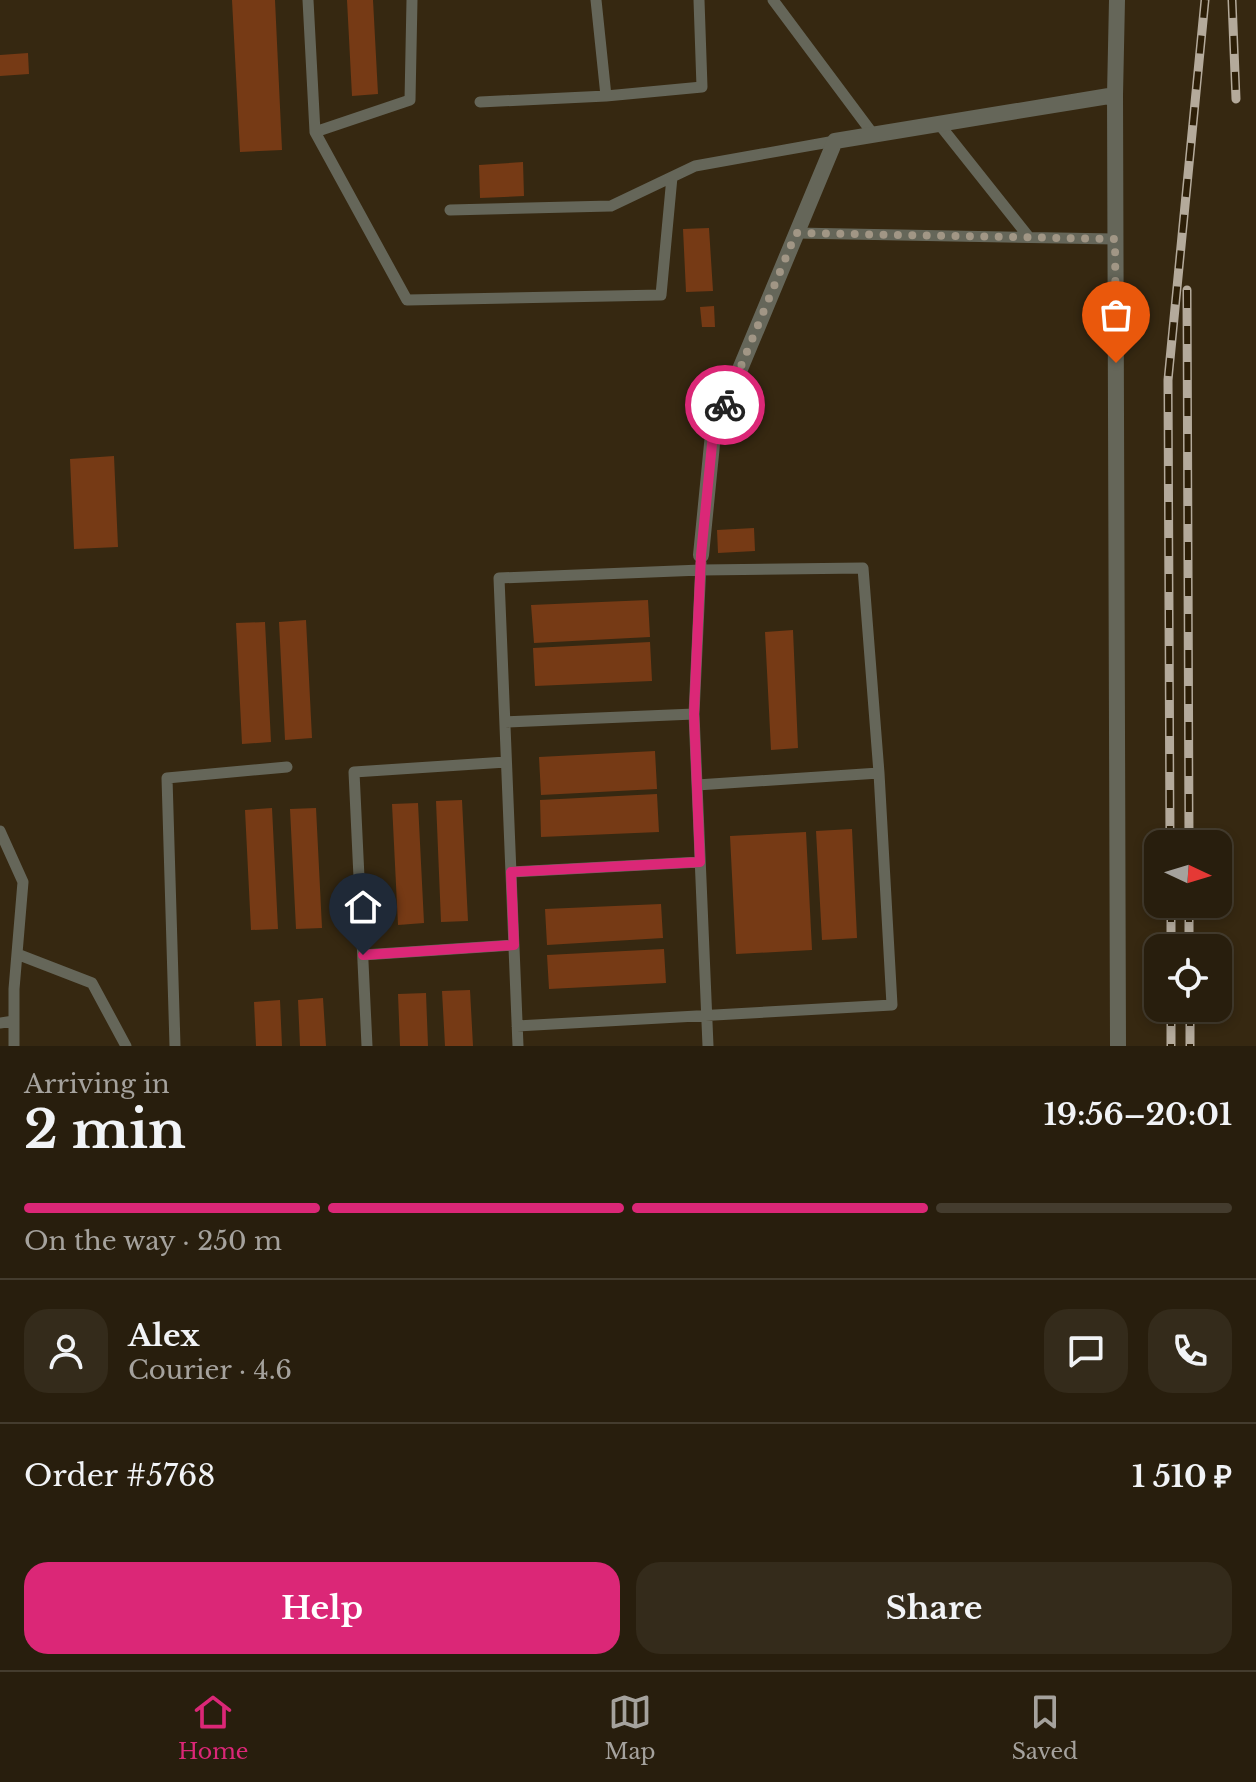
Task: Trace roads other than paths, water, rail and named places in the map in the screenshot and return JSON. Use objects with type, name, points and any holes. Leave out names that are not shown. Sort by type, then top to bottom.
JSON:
[{"type":"street","points":[[1117,0],[1118,1046]]},
{"type":"street","points":[[701,562],[713,434],[835,141],[1115,95]]},
{"type":"lane","points":[[308,0],[315,132],[407,300],[661,295],[672,177]]},
{"type":"lane","points":[[315,132],[410,100],[412,0]]},
{"type":"lane","points":[[596,0],[606,96]]},
{"type":"lane","points":[[480,102],[606,96],[702,87],[699,0]]},
{"type":"lane","points":[[773,0],[873,134]]},
{"type":"lane","points":[[939,124],[1028,236]]},
{"type":"lane","points":[[450,210],[611,206],[695,166],[835,141]]},
{"type":"lane","points":[[796,233],[1115,239]]},
{"type":"lane","points":[[701,562],[694,714],[708,1046]]},
{"type":"lane","points":[[517,1026],[892,1005],[863,568],[701,562],[499,578],[506,762],[511,872],[517,1026],[518,1046]]},
{"type":"lane","points":[[505,722],[694,714]]},
{"type":"lane","points":[[367,1046],[354,772],[506,762]]},
{"type":"lane","points":[[175,1046],[167,778],[287,767]]},
{"type":"lane","points":[[697,785],[879,773]]},
{"type":"lane","points":[[0,831],[23,882],[14,1046]]},
{"type":"lane","points":[[511,872],[700,862]]},
{"type":"lane","points":[[363,955],[514,945]]},
{"type":"lane","points":[[17,954],[92,983],[126,1046]]},
{"type":"lane","points":[[0,1023],[14,1021]]},
{"type":"railway","points":[[1170,830],[1168,380],[1205,0]]},
{"type":"railway","points":[[1232,0],[1236,99]]},
{"type":"railway","points":[[1187,290],[1189,830]]},
{"type":"railway","points":[[1171,918],[1171,934]]},
{"type":"railway","points":[[1189,918],[1189,934]]},
{"type":"railway","points":[[1171,1022],[1171,1046]]},
{"type":"railway","points":[[1190,1022],[1190,1046]]}]
